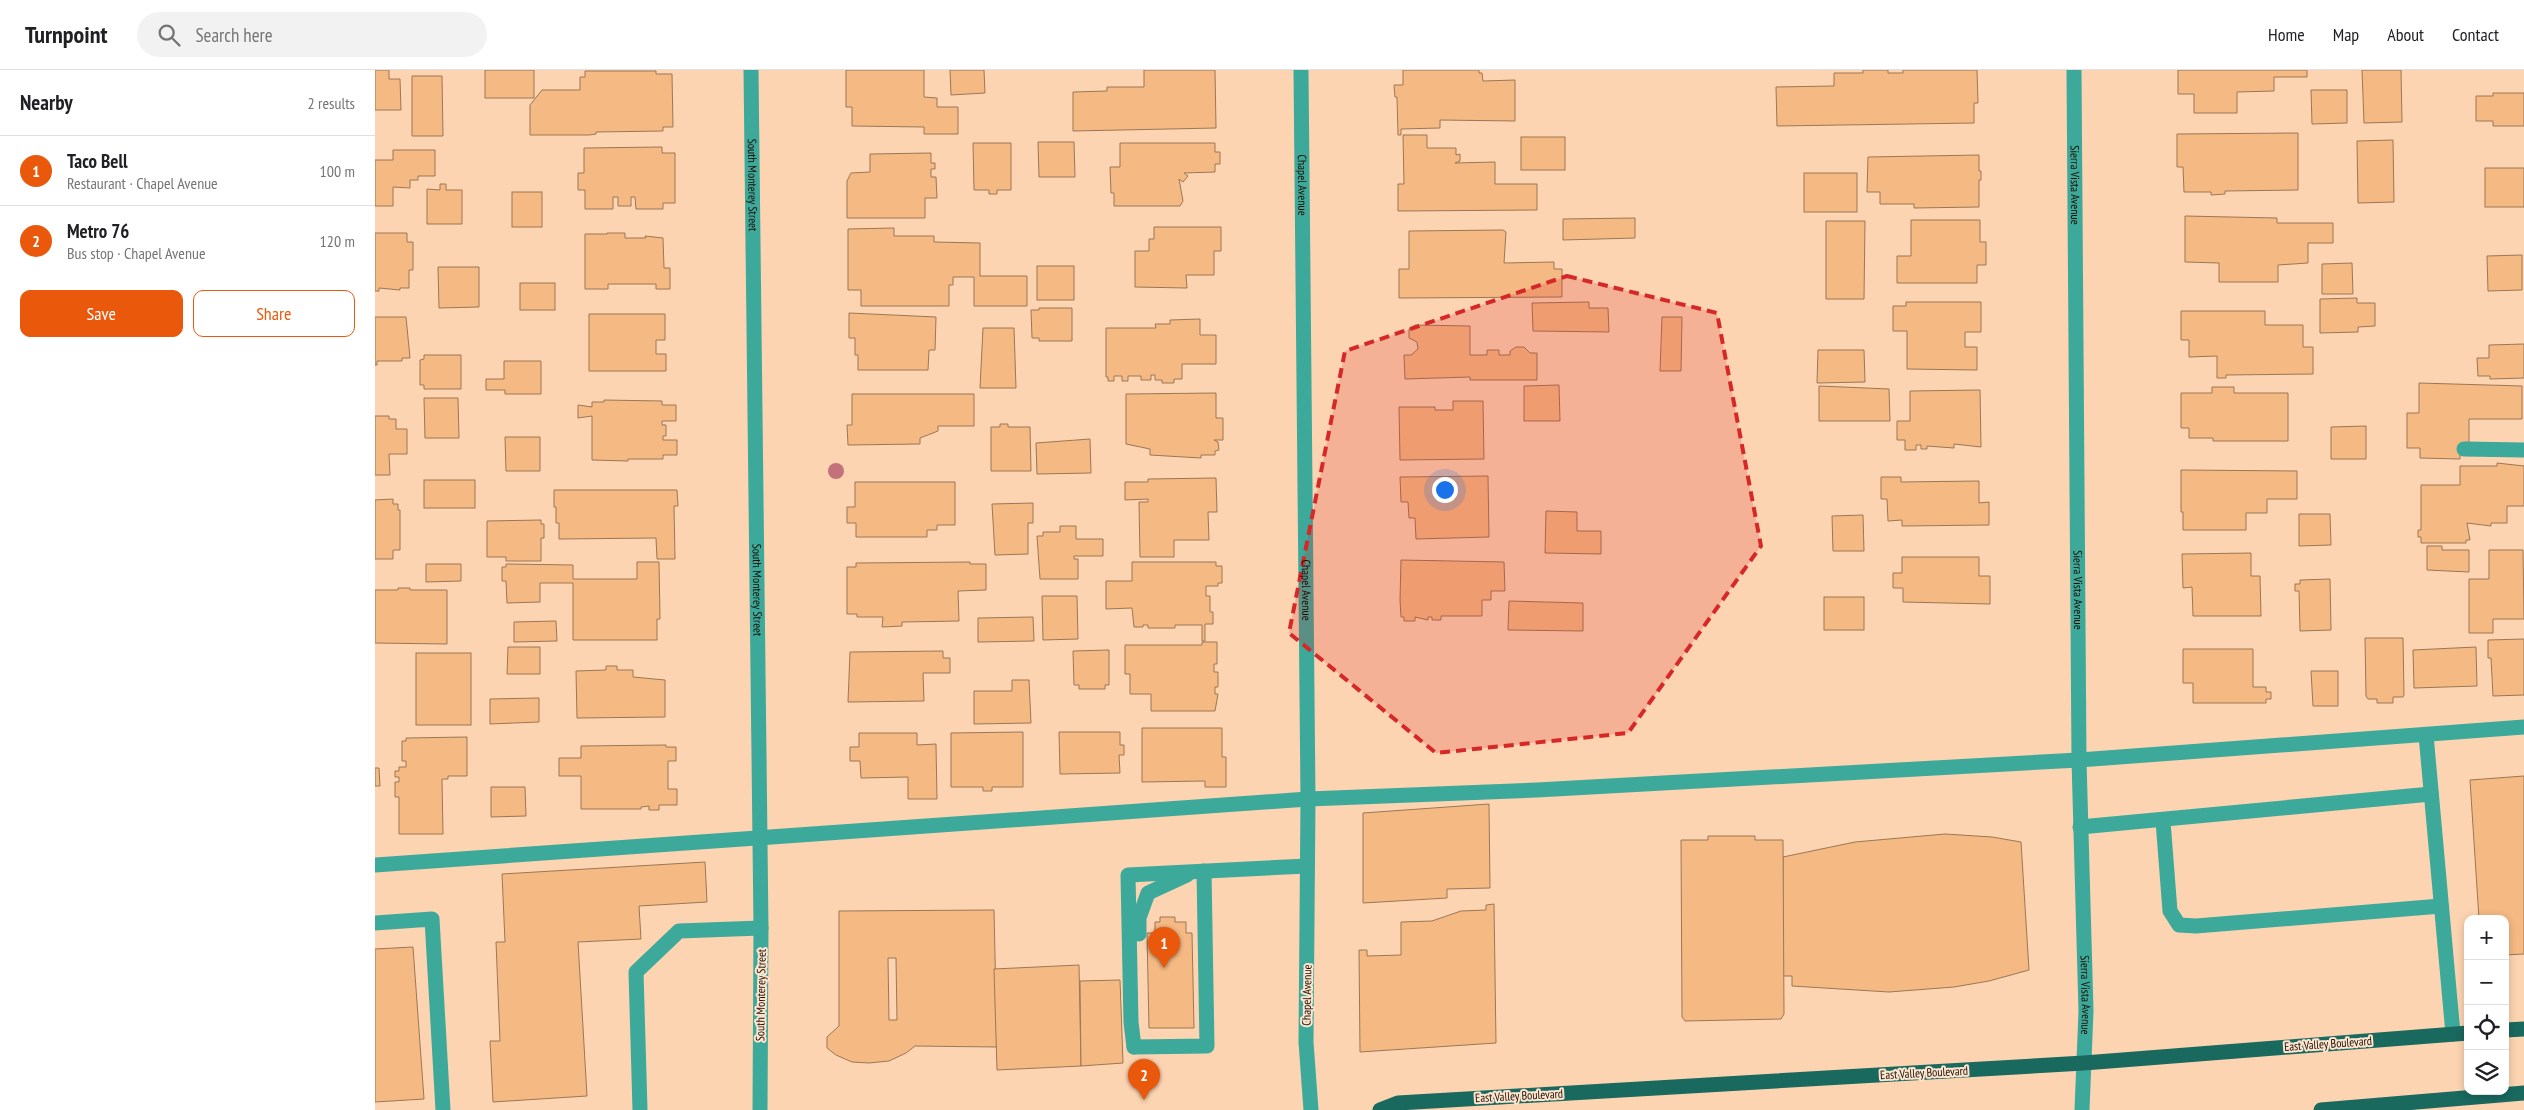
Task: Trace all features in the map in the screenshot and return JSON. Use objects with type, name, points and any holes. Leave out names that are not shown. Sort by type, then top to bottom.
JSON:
[{"type":"main road","points":[[2509,1030],[2524,1028]]},
{"type":"main road","name":"East Valley Boulevard","points":[[1381,1110],[1398,1103],[2084,1063],[2461,1033]]},
{"type":"main road","points":[[2321,1110],[2524,1093]]},
{"type":"street","name":"South Monterey Street","points":[[751,70],[761,928],[760,1110]]},
{"type":"street","name":"Chapel Avenue","points":[[1301,70],[1308,799],[1306,1042],[1311,1110]]},
{"type":"street","name":"Sierra Vista Avenue","points":[[2074,70],[2079,760],[2086,1011],[2082,1110]]},
{"type":"street","points":[[2464,449],[2524,450]]},
{"type":"street","points":[[375,865],[1308,799],[1537,790],[2079,760],[2524,727]]},
{"type":"street","points":[[2426,735],[2441,906],[2461,1033]]},
{"type":"street","points":[[2080,827],[2163,821],[2431,794]]},
{"type":"street","points":[[2163,821],[2170,911],[2179,925],[2196,926],[2441,906]]},
{"type":"street","points":[[1135,1047],[1131,1022],[1128,875],[1307,866]]},
{"type":"street","points":[[1135,1047],[1207,1046],[1199,872]]},
{"type":"street","points":[[1135,1047],[1141,1022],[1139,918],[1148,893],[1199,872]]},
{"type":"street","points":[[375,923],[432,919],[443,1110]]},
{"type":"street","points":[[640,1110],[636,972],[679,931],[761,928]]},
{"type":"highlighted area","points":[[1567,276],[1717,313],[1761,546],[1628,733],[1436,753],[1289,633],[1345,351]]},
{"type":"building","points":[[375,70],[389,70],[389,79],[400,79],[401,110],[375,110]]},
{"type":"building","points":[[485,70],[534,70],[534,98],[485,98]]},
{"type":"building","points":[[846,70],[924,70],[924,97],[937,98],[937,107],[958,107],[958,134],[924,134],[924,127],[852,126],[852,107],[846,107]]},
{"type":"building","points":[[950,70],[984,70],[985,93],[951,95]]},
{"type":"building","points":[[1144,70],[1215,70],[1216,128],[1073,131],[1073,92],[1107,91],[1107,87],[1144,87]]},
{"type":"building","points":[[1403,70],[1479,70],[1479,73],[1482,73],[1483,81],[1515,80],[1515,121],[1440,120],[1440,128],[1401,129],[1401,135],[1398,135],[1397,97],[1395,97],[1394,85],[1403,85]]},
{"type":"building","points":[[1863,70],[1888,70],[1888,73],[1903,73],[1903,70],[1977,70],[1978,103],[1974,103],[1974,123],[1777,126],[1776,87],[1834,86],[1834,73],[1863,73]]},
{"type":"building","points":[[2178,70],[2307,70],[2307,77],[2274,77],[2274,91],[2237,92],[2237,113],[2194,113],[2194,94],[2178,94]]},
{"type":"building","points":[[2362,70],[2401,70],[2402,122],[2364,123]]},
{"type":"building","points":[[585,71],[656,71],[656,74],[672,74],[673,127],[663,127],[663,131],[596,132],[596,134],[589,135],[530,135],[530,105],[542,90],[580,90],[580,77],[585,77]]},
{"type":"building","points":[[412,76],[442,76],[443,136],[412,136]]},
{"type":"building","points":[[2311,90],[2347,90],[2347,123],[2312,124]]},
{"type":"building","points":[[2493,93],[2524,93],[2524,126],[2493,126],[2493,121],[2476,121],[2476,96],[2493,96]]},
{"type":"building","points":[[2298,133],[2298,190],[2225,191],[2225,194],[2211,195],[2211,192],[2184,192],[2183,167],[2177,167],[2177,134]]},
{"type":"building","points":[[1403,135],[1427,135],[1427,148],[1456,148],[1456,155],[1460,154],[1460,161],[1455,163],[1495,162],[1495,184],[1537,184],[1537,210],[1398,211],[1398,184],[1404,184]]},
{"type":"building","points":[[1521,137],[1565,137],[1565,170],[1521,170]]},
{"type":"building","points":[[2393,140],[2394,202],[2358,203],[2357,141]]},
{"type":"building","points":[[1038,142],[1074,142],[1075,177],[1039,177]]},
{"type":"building","points":[[973,143],[1011,143],[1011,190],[997,190],[997,194],[989,194],[989,190],[974,190]]},
{"type":"building","points":[[1120,143],[1215,143],[1215,152],[1220,152],[1220,164],[1215,164],[1215,172],[1184,173],[1188,176],[1183,182],[1179,179],[1183,201],[1180,206],[1114,206],[1114,193],[1111,193],[1110,167],[1120,167]]},
{"type":"building","points":[[662,147],[662,153],[675,153],[675,203],[663,203],[663,209],[636,209],[635,197],[631,197],[631,206],[618,206],[618,197],[613,197],[613,209],[585,209],[585,190],[578,190],[578,173],[584,173],[584,148]]},
{"type":"building","points":[[393,150],[435,150],[435,176],[418,176],[418,180],[410,180],[410,188],[393,187],[393,206],[375,206],[375,160],[393,160]]},
{"type":"building","points":[[931,153],[931,163],[935,163],[935,169],[931,169],[931,177],[936,177],[937,198],[925,198],[925,218],[847,218],[847,181],[851,173],[870,172],[870,154]]},
{"type":"building","points":[[1979,155],[1981,180],[1979,180],[1979,207],[1914,208],[1914,204],[1880,204],[1880,192],[1867,192],[1868,157]]},
{"type":"building","points":[[2485,168],[2524,168],[2524,207],[2485,207]]},
{"type":"building","points":[[1804,173],[1857,173],[1857,212],[1804,212]]},
{"type":"building","points":[[440,184],[446,184],[446,190],[462,190],[462,224],[427,224],[427,189],[440,190]]},
{"type":"building","points":[[512,192],[542,192],[542,227],[512,227]]},
{"type":"building","points":[[2185,216],[2277,218],[2277,223],[2333,223],[2333,243],[2308,243],[2308,263],[2278,265],[2278,282],[2219,282],[2219,263],[2185,262]]},
{"type":"building","points":[[1635,218],[1635,238],[1563,240],[1563,219]]},
{"type":"building","points":[[1911,220],[1980,220],[1980,242],[1986,242],[1986,265],[1977,265],[1977,283],[1897,283],[1897,256],[1911,256]]},
{"type":"building","points":[[1826,221],[1865,221],[1864,299],[1826,299]]},
{"type":"building","points":[[1154,227],[1221,227],[1221,251],[1214,251],[1214,275],[1186,275],[1187,288],[1135,287],[1135,251],[1149,251],[1149,239],[1154,239]]},
{"type":"building","points":[[894,228],[894,236],[934,236],[934,242],[980,243],[980,276],[1027,276],[1027,306],[974,306],[974,277],[953,277],[953,285],[949,285],[949,306],[861,306],[861,290],[848,290],[848,229]]},
{"type":"building","points":[[1503,230],[1506,232],[1504,263],[1554,262],[1554,269],[1562,269],[1562,297],[1399,298],[1399,269],[1409,269],[1409,231]]},
{"type":"building","points":[[375,233],[407,233],[407,242],[413,242],[413,270],[409,270],[409,288],[400,288],[400,290],[379,288],[379,291],[375,291]]},
{"type":"building","points":[[625,233],[625,238],[646,238],[645,236],[663,238],[664,268],[670,268],[670,289],[656,289],[656,284],[608,284],[608,289],[585,289],[585,234]]},
{"type":"building","points":[[2522,255],[2522,290],[2488,291],[2487,256]]},
{"type":"building","points":[[2352,263],[2353,294],[2322,294],[2322,264]]},
{"type":"building","points":[[1037,266],[1074,266],[1074,300],[1037,300]]},
{"type":"building","points":[[438,267],[479,267],[479,307],[439,308]]},
{"type":"building","points":[[520,283],[555,283],[555,310],[520,310]]},
{"type":"building","points":[[2357,298],[2357,303],[2375,303],[2375,326],[2358,327],[2358,332],[2320,333],[2320,299]]},
{"type":"building","points":[[1589,302],[1589,308],[1608,308],[1609,332],[1533,331],[1532,303]]},
{"type":"building","points":[[1906,302],[1981,302],[1981,332],[1965,332],[1965,347],[1977,347],[1977,370],[1907,369],[1907,331],[1893,331],[1893,306],[1906,306]]},
{"type":"building","points":[[1039,308],[1072,308],[1072,341],[1039,341],[1039,338],[1032,338],[1031,310],[1039,310]]},
{"type":"building","points":[[2181,311],[2265,311],[2265,325],[2303,325],[2303,347],[2313,347],[2313,374],[2226,375],[2226,378],[2217,378],[2217,356],[2189,357],[2189,340],[2181,340]]},
{"type":"building","points":[[849,313],[936,317],[935,350],[929,350],[928,370],[858,370],[858,355],[855,355],[855,338],[849,338]]},
{"type":"building","points":[[589,314],[665,314],[665,340],[656,340],[656,354],[666,354],[666,371],[589,371]]},
{"type":"building","points":[[375,317],[406,317],[410,358],[402,358],[402,361],[377,361],[377,365],[375,365]]},
{"type":"building","points":[[1662,317],[1682,317],[1681,371],[1660,371]]},
{"type":"building","points":[[1200,319],[1200,335],[1216,335],[1216,364],[1182,364],[1182,379],[1174,379],[1174,383],[1162,383],[1162,380],[1155,380],[1155,375],[1151,375],[1151,380],[1141,380],[1141,376],[1128,376],[1128,381],[1122,381],[1122,376],[1114,376],[1114,381],[1108,381],[1108,377],[1106,377],[1106,328],[1156,328],[1155,324],[1170,324],[1170,320]]},
{"type":"building","points":[[1415,325],[1470,326],[1470,355],[1487,355],[1487,350],[1499,350],[1499,355],[1510,355],[1510,351],[1516,347],[1524,347],[1530,353],[1537,353],[1537,380],[1470,380],[1470,377],[1405,379],[1404,355],[1411,355],[1418,349],[1417,342],[1409,338],[1409,329]]},
{"type":"building","points":[[983,328],[1014,328],[1016,388],[980,388]]},
{"type":"building","points":[[2524,344],[2524,378],[2490,379],[2490,376],[2478,376],[2477,358],[2489,358],[2489,345]]},
{"type":"building","points":[[1818,350],[1864,350],[1865,382],[1817,383]]},
{"type":"building","points":[[424,355],[461,355],[461,389],[424,389],[424,385],[420,385],[420,360],[424,359]]},
{"type":"building","points":[[504,361],[541,361],[541,394],[505,394],[505,390],[486,390],[486,379],[504,379]]},
{"type":"building","points":[[2419,383],[2522,386],[2522,419],[2469,419],[2469,443],[2460,443],[2460,459],[2420,458],[2420,448],[2407,448],[2407,413],[2419,413]]},
{"type":"building","points":[[1559,385],[1560,421],[1524,421],[1524,386]]},
{"type":"building","points":[[1819,386],[1889,389],[1890,421],[1819,421]]},
{"type":"building","points":[[2212,387],[2234,387],[2234,393],[2288,393],[2288,441],[2213,441],[2213,438],[2189,438],[2189,428],[2181,428],[2181,393],[2212,393]]},
{"type":"building","points":[[1980,390],[1981,447],[1954,444],[1954,448],[1927,446],[1927,449],[1921,449],[1921,445],[1916,445],[1916,450],[1905,450],[1905,440],[1897,440],[1897,421],[1910,421],[1910,391]]},
{"type":"building","points":[[1216,393],[1216,418],[1223,418],[1223,440],[1214,440],[1218,442],[1219,450],[1215,451],[1215,455],[1201,455],[1201,458],[1150,455],[1150,449],[1126,444],[1126,394]]},
{"type":"building","points":[[852,394],[974,394],[974,426],[938,426],[938,431],[920,438],[920,444],[848,445],[847,425],[852,425]]},
{"type":"building","points":[[424,398],[458,398],[459,438],[425,438]]},
{"type":"building","points":[[604,400],[662,401],[662,405],[676,405],[676,421],[662,421],[662,425],[666,425],[666,436],[663,436],[663,440],[677,440],[677,455],[663,455],[663,459],[628,459],[628,461],[592,460],[592,416],[578,418],[578,405],[592,407],[592,402],[604,402]]},
{"type":"building","points":[[1453,401],[1483,401],[1484,459],[1400,460],[1399,407],[1435,407],[1435,410],[1453,410]]},
{"type":"building","points":[[375,416],[389,416],[389,419],[396,419],[396,429],[407,429],[407,454],[389,454],[390,475],[375,475]]},
{"type":"building","points":[[1000,424],[1008,424],[1008,427],[1030,427],[1031,471],[991,471],[991,427],[1000,427]]},
{"type":"building","points":[[2366,426],[2366,459],[2331,459],[2331,427]]},
{"type":"building","points":[[505,437],[540,437],[540,471],[506,471]]},
{"type":"building","points":[[1090,439],[1091,473],[1037,474],[1036,443]]},
{"type":"building","points":[[2497,463],[2524,466],[2524,506],[2507,506],[2507,523],[2491,523],[2491,526],[2467,523],[2470,540],[2466,540],[2466,543],[2421,543],[2421,537],[2418,537],[2418,530],[2421,530],[2421,485],[2460,485],[2460,466],[2497,466]]},
{"type":"building","points":[[2181,470],[2297,471],[2297,499],[2267,499],[2267,513],[2246,513],[2246,530],[2183,530]]},
{"type":"building","points":[[1488,476],[1489,537],[1416,539],[1415,518],[1409,518],[1408,502],[1401,502],[1400,477]]},
{"type":"building","points":[[1881,477],[1901,477],[1901,482],[1979,481],[1979,503],[1989,502],[1989,525],[1902,526],[1902,520],[1888,521],[1887,499],[1881,499]]},
{"type":"building","points":[[1216,478],[1217,512],[1208,512],[1209,540],[1174,540],[1174,557],[1140,557],[1139,502],[1148,502],[1148,499],[1125,500],[1125,482],[1148,482],[1148,479]]},
{"type":"building","points":[[424,480],[475,480],[475,508],[424,508]]},
{"type":"building","points":[[855,482],[955,482],[955,525],[937,525],[937,530],[927,530],[927,537],[856,537],[856,523],[847,523],[847,507],[855,507]]},
{"type":"building","points":[[554,490],[677,490],[678,506],[674,506],[675,559],[657,559],[656,538],[559,539],[559,523],[556,523],[556,507],[554,507]]},
{"type":"building","points":[[393,499],[393,504],[398,504],[398,510],[400,510],[400,550],[393,550],[393,559],[375,559],[375,500]]},
{"type":"building","points":[[1033,503],[1033,523],[1028,523],[1028,554],[995,555],[992,504]]},
{"type":"building","points":[[1546,511],[1577,512],[1577,531],[1601,531],[1601,554],[1545,553]]},
{"type":"building","points":[[2299,514],[2330,514],[2331,545],[2299,546]]},
{"type":"building","points":[[1863,515],[1864,551],[1833,551],[1832,516]]},
{"type":"building","points":[[541,520],[541,524],[544,524],[544,538],[541,538],[541,561],[506,561],[506,557],[487,557],[487,521]]},
{"type":"building","points":[[1060,526],[1076,526],[1076,539],[1103,539],[1103,556],[1074,556],[1074,559],[1078,559],[1078,579],[1040,579],[1037,536],[1043,536],[1043,532],[1060,532]]},
{"type":"building","points":[[2427,546],[2442,546],[2442,550],[2469,550],[2469,572],[2427,570]]},
{"type":"building","points":[[2489,550],[2523,550],[2524,619],[2493,619],[2493,633],[2469,633],[2469,579],[2489,579]]},
{"type":"building","points":[[2251,553],[2251,576],[2260,576],[2261,616],[2193,616],[2192,587],[2183,588],[2182,554]]},
{"type":"building","points":[[1902,557],[1979,557],[1979,576],[1990,576],[1990,604],[1903,602],[1903,588],[1893,588],[1893,573],[1902,573]]},
{"type":"building","points":[[1401,560],[1504,562],[1505,591],[1491,591],[1491,600],[1482,600],[1482,616],[1441,616],[1441,620],[1432,620],[1432,617],[1428,617],[1428,620],[1415,617],[1415,621],[1404,621],[1404,617],[1401,617],[1400,600]]},
{"type":"building","points":[[637,562],[659,562],[660,619],[657,619],[657,640],[573,640],[573,583],[540,583],[540,602],[507,603],[506,581],[502,581],[502,567],[506,567],[506,564],[573,565],[573,579],[637,579]]},
{"type":"building","points":[[970,562],[970,564],[986,564],[986,590],[958,591],[959,621],[902,622],[902,626],[882,627],[883,617],[857,617],[857,614],[847,614],[847,567],[856,567],[856,563]]},
{"type":"building","points":[[1132,562],[1216,562],[1216,566],[1222,566],[1222,583],[1218,583],[1218,586],[1206,586],[1206,596],[1210,596],[1210,612],[1213,612],[1213,624],[1205,624],[1205,641],[1202,641],[1202,625],[1175,625],[1175,628],[1148,628],[1148,625],[1134,627],[1132,608],[1106,609],[1106,581],[1132,581]]},
{"type":"building","points":[[426,564],[461,564],[461,581],[426,582]]},
{"type":"building","points":[[2330,579],[2331,630],[2300,631],[2299,591],[2295,591],[2295,584],[2300,584],[2300,580]]},
{"type":"building","points":[[398,588],[410,588],[410,590],[447,590],[447,644],[375,643],[375,590],[398,590]]},
{"type":"building","points":[[1042,596],[1077,596],[1078,639],[1043,640]]},
{"type":"building","points":[[1824,597],[1864,597],[1864,630],[1824,630]]},
{"type":"building","points":[[1509,601],[1583,603],[1583,631],[1508,630]]},
{"type":"building","points":[[1033,617],[1034,641],[978,642],[978,618]]},
{"type":"building","points":[[556,621],[557,641],[514,642],[514,622]]},
{"type":"building","points":[[2365,638],[2403,638],[2404,695],[2403,697],[2393,697],[2393,703],[2377,703],[2377,699],[2368,699],[2366,696]]},
{"type":"building","points":[[2524,639],[2524,695],[2493,696],[2491,658],[2488,658],[2488,640]]},
{"type":"building","points":[[1202,642],[1217,642],[1217,664],[1214,664],[1214,672],[1218,672],[1218,687],[1215,687],[1215,694],[1218,694],[1215,711],[1151,711],[1151,694],[1130,694],[1130,674],[1125,674],[1125,645],[1202,645]]},
{"type":"building","points":[[508,647],[540,647],[540,674],[507,674]]},
{"type":"building","points":[[2476,647],[2477,686],[2414,688],[2413,650]]},
{"type":"building","points":[[2183,649],[2253,649],[2253,687],[2266,687],[2266,692],[2271,692],[2271,699],[2266,699],[2266,703],[2193,703],[2193,683],[2183,683]]},
{"type":"building","points":[[1109,650],[1109,685],[1105,685],[1105,689],[1079,689],[1079,685],[1074,685],[1073,651]]},
{"type":"building","points":[[943,651],[943,658],[950,658],[950,673],[923,673],[924,701],[848,702],[850,652]]},
{"type":"building","points":[[416,653],[471,653],[471,725],[416,725]]},
{"type":"building","points":[[606,666],[617,666],[617,670],[633,670],[633,677],[665,680],[665,717],[577,718],[576,671],[606,670]]},
{"type":"building","points":[[2311,671],[2338,671],[2338,706],[2313,706]]},
{"type":"building","points":[[1012,680],[1029,680],[1031,723],[974,724],[974,691],[1012,691]]},
{"type":"building","points":[[539,698],[539,722],[490,724],[490,699]]},
{"type":"building","points":[[1142,728],[1222,728],[1222,757],[1226,757],[1226,787],[1205,787],[1205,781],[1142,782]]},
{"type":"building","points":[[1023,732],[1023,787],[992,787],[992,791],[983,791],[983,787],[951,787],[951,733]]},
{"type":"building","points":[[1059,732],[1120,732],[1120,745],[1124,745],[1124,755],[1119,755],[1120,773],[1060,774]]},
{"type":"building","points":[[859,733],[917,733],[917,745],[936,744],[937,799],[908,799],[908,777],[861,778],[860,761],[850,761],[850,747],[859,747]]},
{"type":"building","points":[[467,737],[467,776],[448,776],[448,779],[442,779],[443,834],[399,834],[399,797],[395,797],[395,782],[399,782],[399,777],[395,777],[395,771],[399,771],[399,767],[406,767],[406,761],[402,761],[402,741],[406,741],[406,738]]},
{"type":"building","points":[[666,745],[666,747],[676,747],[676,761],[668,761],[668,789],[677,789],[677,805],[659,805],[659,810],[649,810],[649,806],[641,807],[641,809],[581,809],[581,776],[559,776],[559,758],[581,758],[581,746]]},
{"type":"building","points":[[375,768],[379,768],[380,786],[375,786]]},
{"type":"building","points":[[2524,776],[2524,954],[2509,955],[2509,915],[2479,915],[2470,780]]},
{"type":"building","points":[[491,787],[525,787],[526,816],[491,817]]},
{"type":"building","points":[[1489,804],[1490,888],[1447,889],[1447,898],[1363,903],[1363,813]]},
{"type":"building","points":[[1945,834],[1992,837],[2021,842],[2029,970],[1989,981],[1954,987],[1889,992],[1792,986],[1792,976],[1782,976],[1783,857],[1855,842]]},
{"type":"building","points":[[1708,836],[1755,836],[1755,840],[1783,840],[1784,1014],[1781,1019],[1685,1021],[1682,1017],[1681,840],[1708,840]]},
{"type":"building","points":[[705,862],[707,902],[639,906],[641,939],[578,942],[587,1096],[493,1102],[490,1041],[500,1041],[496,942],[505,942],[502,874]]},
{"type":"building","points":[[1494,904],[1496,1043],[1360,1052],[1359,950],[1367,950],[1367,956],[1401,955],[1401,922],[1432,921],[1461,911],[1486,910],[1486,905]]},
{"type":"building","points":[[994,910],[997,1047],[915,1046],[906,1053],[889,1061],[869,1063],[852,1062],[836,1055],[827,1048],[827,1037],[839,1026],[839,911]],"holes":[[[888,958],[896,958],[897,1020],[889,1020]]]},
{"type":"building","points":[[1160,917],[1175,917],[1175,922],[1186,922],[1186,933],[1192,933],[1194,1028],[1149,1028],[1147,933],[1155,933],[1155,922],[1160,922]]},
{"type":"building","points":[[413,947],[424,1099],[375,1102],[375,949]]},
{"type":"building","points":[[1079,965],[1081,1066],[997,1070],[994,969]]},
{"type":"building","points":[[1120,980],[1123,1063],[1081,1066],[1080,981]]},
{"type":"place","name":"Taco Bell","points":[[1164,968]]},
{"type":"place","name":"Metro 76","points":[[1144,1100]]}]
